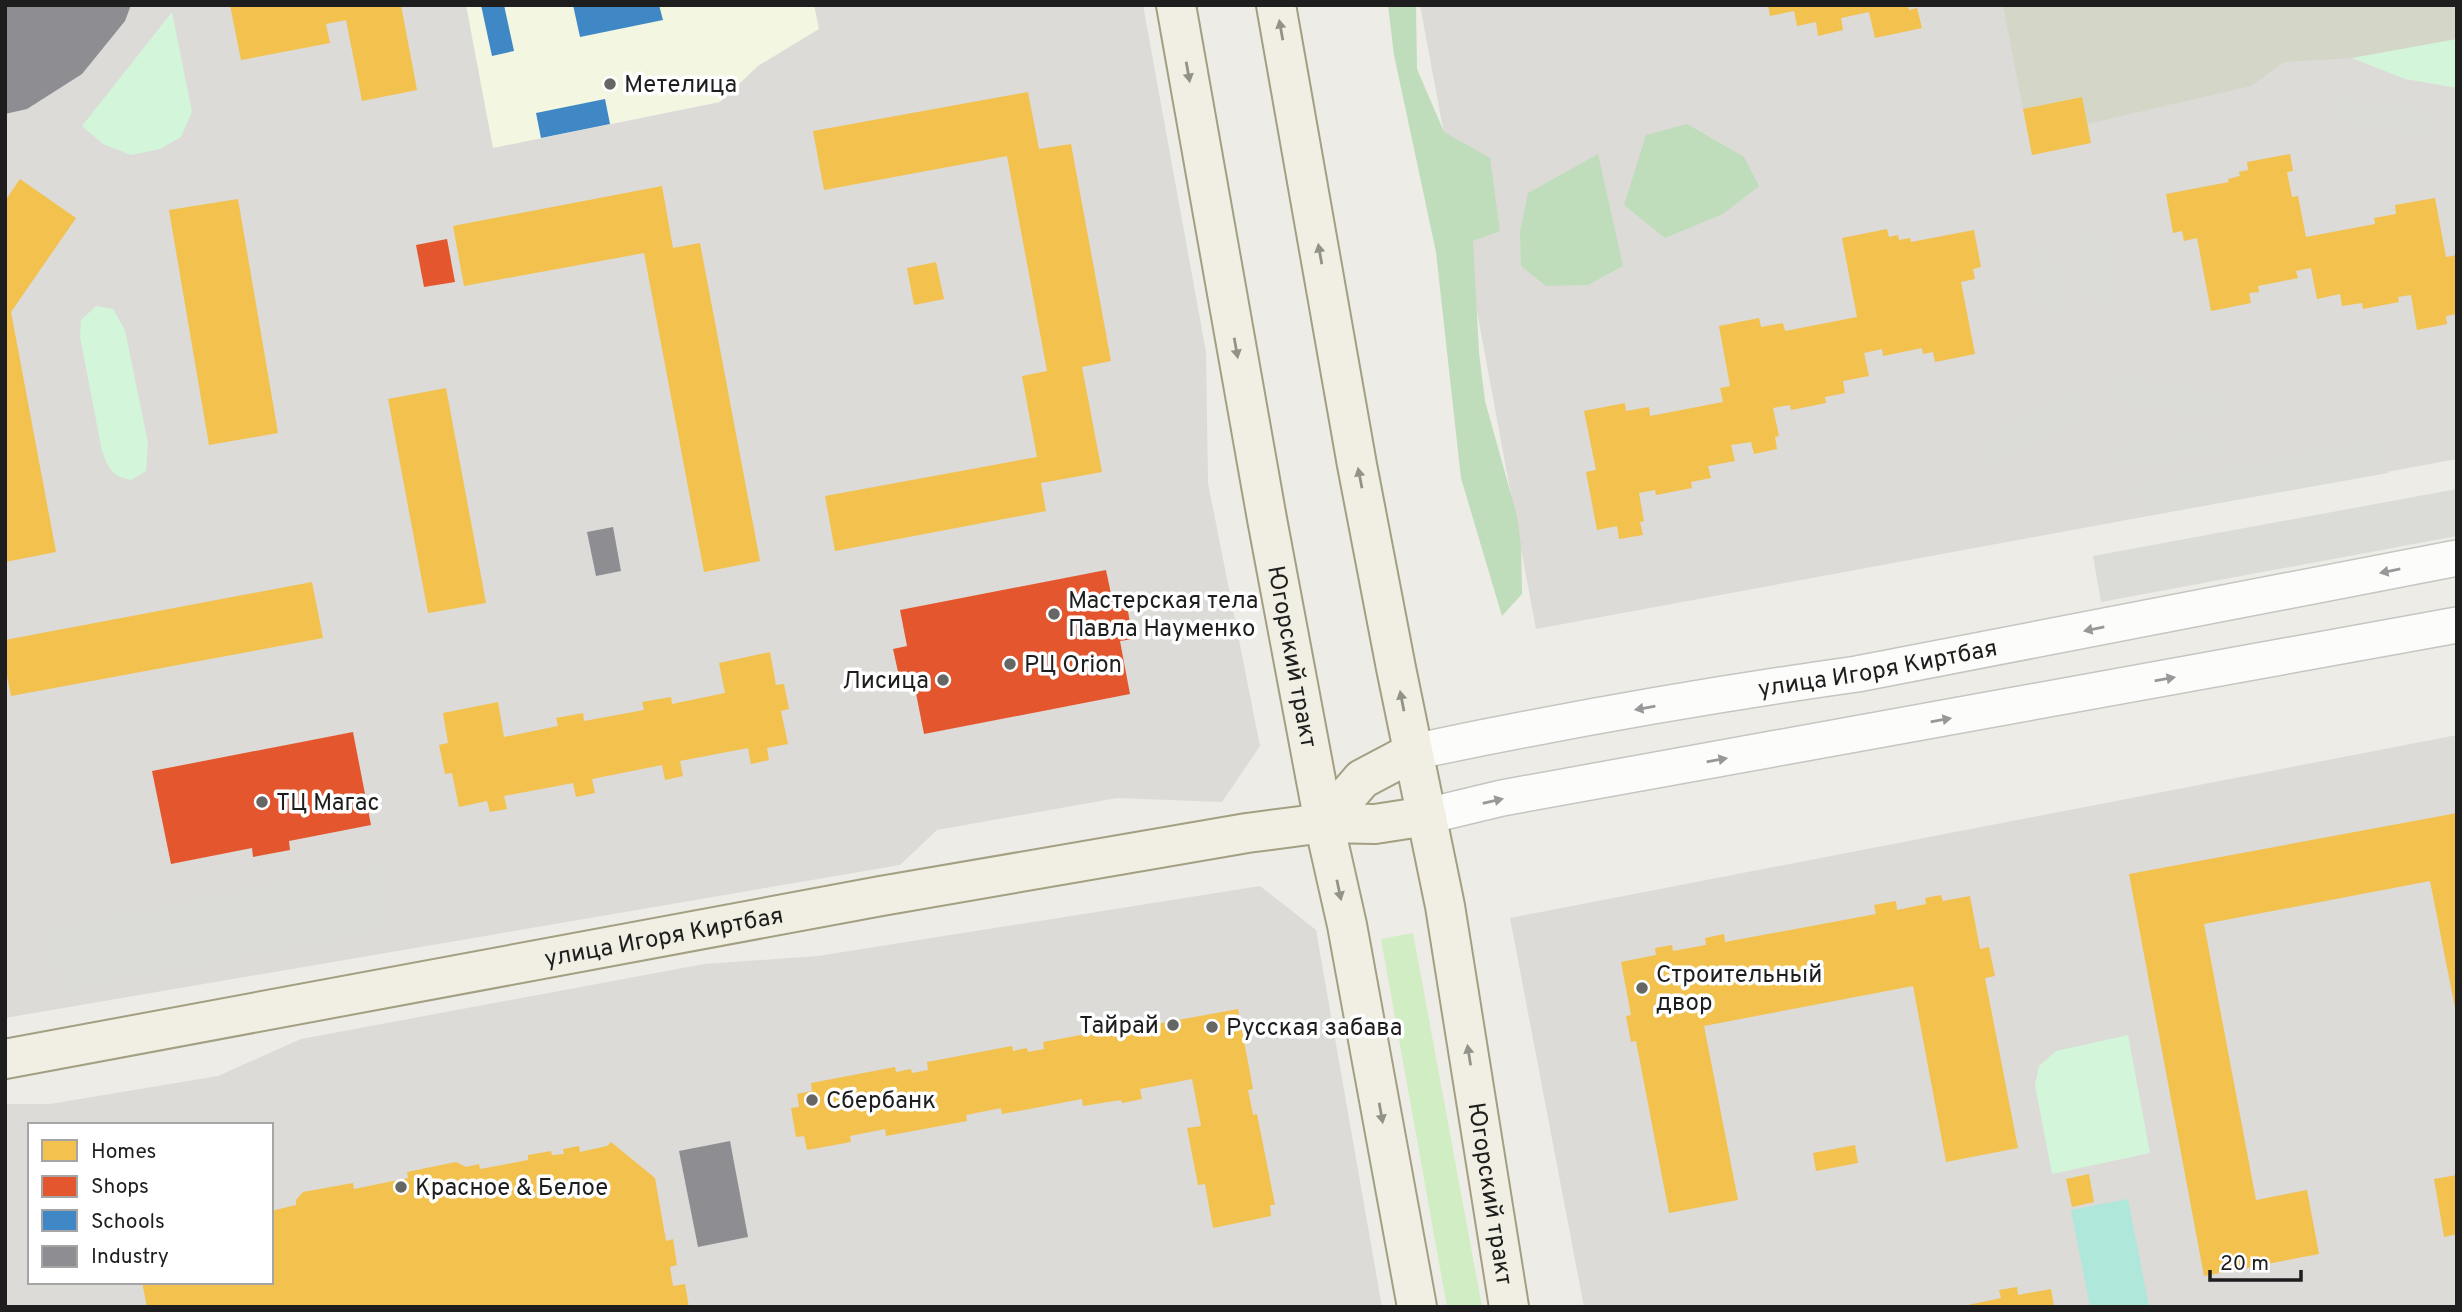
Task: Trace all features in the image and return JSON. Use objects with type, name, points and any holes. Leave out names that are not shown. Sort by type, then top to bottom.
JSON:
[{"type":"main road","name":"Югорский тракт","points":[[1176,5],[1264,505],[1324,823],[1347,925],[1417,1307]]},
{"type":"main road","name":"Югорский тракт","points":[[1276,5],[1357,465],[1445,906],[1509,1307]]},
{"type":"main road","name":"улица Игоря Киртбая","points":[[1324,823],[1362,779],[1413,752]]},
{"type":"main road","name":"улица Игоря Киртбая","points":[[5,1059],[881,896],[1247,833],[1324,823],[1375,824],[1427,816]]},
{"type":"street","name":"улица Игоря Киртбая","points":[[1413,752],[1762,687],[1857,674],[2457,558]]},
{"type":"street","name":"улица Игоря Киртбая","points":[[1427,816],[1502,799],[2457,625]]},
{"type":"shaded area","points":[[5,5],[1143,5],[1206,352],[1208,483],[1260,746],[1222,802],[1117,798],[937,830],[900,865],[5,1018]]},
{"type":"shaded area","name":"Метелица","points":[[466,5],[814,5],[819,29],[758,66],[720,102],[493,148]]},
{"type":"shaded area","points":[[1420,5],[2457,5],[2457,459],[1536,629]]},
{"type":"shaded area","points":[[2003,5],[2457,5],[2457,39],[2352,58],[2284,62],[2251,86],[2087,124],[2081,97],[2023,109]]},
{"type":"shaded area","points":[[2333,97],[2440,112],[2437,136],[2330,121]]},
{"type":"shaded area","points":[[2103,233],[2115,298],[2089,303],[2077,238]]},
{"type":"shaded area","points":[[2052,243],[2065,309],[2044,313],[2031,247]]},
{"type":"shaded area","points":[[2116,375],[2226,393],[2222,419],[2112,401]]},
{"type":"shaded area","points":[[2072,391],[2085,413],[1993,468],[1979,445]]},
{"type":"shaded area","points":[[2213,430],[2218,453],[2123,469],[2119,446]]},
{"type":"shaded area","points":[[2382,440],[2388,473],[2141,517],[2135,483]]},
{"type":"shaded area","points":[[2457,489],[2457,536],[2101,602],[2093,556]]},
{"type":"shaded area","points":[[2457,735],[2457,1307],[1584,1307],[1510,918]]},
{"type":"shaded area","name":"ТЦ Магас","points":[[378,865],[389,929],[61,990],[50,930]]},
{"type":"shaded area","points":[[1260,886],[1316,930],[1382,1307],[5,1307],[5,1104],[50,1104],[218,1076],[301,1039],[704,964],[818,956]]},
{"type":"shaded area","points":[[2128,1199],[2149,1307],[2090,1307],[2071,1210]]},
{"type":"green space","points":[[1388,5],[1416,5],[1417,69],[1444,132],[1490,158],[1500,231],[1473,241],[1479,353],[1485,401],[1517,516],[1521,545],[1522,594],[1502,616],[1461,478],[1436,252],[1394,55]]},
{"type":"green space","points":[[172,12],[192,112],[181,137],[160,149],[131,155],[103,144],[82,126]]},
{"type":"green space","points":[[2457,39],[2457,88],[2405,79],[2352,58]]},
{"type":"green space","points":[[1687,124],[1744,157],[1759,186],[1723,214],[1665,238],[1624,205],[1646,135]]},
{"type":"green space","points":[[1598,154],[1623,266],[1588,285],[1546,286],[1521,266],[1520,232],[1528,193]]},
{"type":"green space","points":[[96,306],[113,309],[125,330],[148,443],[146,471],[131,480],[112,471],[102,451],[80,337],[81,320]]},
{"type":"green space","points":[[1413,933],[1482,1307],[1447,1307],[1381,939]]},
{"type":"green space","points":[[2128,1035],[2150,1153],[2052,1174],[2035,1085],[2039,1066],[2056,1051]]},
{"type":"building: Homes","points":[[230,5],[401,5],[417,90],[362,101],[346,20],[326,24],[330,43],[241,60]]},
{"type":"building: Homes","points":[[1768,5],[1908,5],[1909,10],[1917,8],[1922,28],[1875,38],[1869,12],[1841,18],[1843,30],[1818,36],[1816,22],[1797,26],[1794,11],[1770,16]]},
{"type":"building: Homes","points":[[1028,92],[1039,149],[1071,144],[1111,361],[1082,367],[1102,472],[1041,483],[1046,511],[835,551],[825,496],[1037,457],[1022,376],[1047,371],[1007,156],[824,190],[813,131]]},
{"type":"building: Homes","points":[[2082,97],[2091,143],[2032,155],[2023,109]]},
{"type":"building: Homes","points":[[2290,154],[2293,171],[2287,172],[2292,197],[2298,196],[2306,237],[2375,224],[2374,218],[2396,214],[2395,205],[2435,198],[2446,257],[2457,255],[2457,314],[2446,316],[2447,324],[2417,330],[2411,295],[2398,297],[2399,302],[2363,309],[2362,303],[2342,306],[2340,294],[2317,299],[2311,268],[2296,271],[2298,278],[2258,286],[2259,292],[2249,293],[2251,303],[2211,311],[2197,238],[2184,241],[2182,231],[2173,233],[2166,194],[2229,182],[2228,179],[2240,176],[2239,172],[2248,170],[2247,162]]},
{"type":"building: Homes","points":[[20,179],[76,218],[11,312],[56,552],[5,562],[5,201]]},
{"type":"building: Homes","points":[[662,186],[673,248],[700,243],[760,561],[704,572],[644,253],[464,286],[453,226]]},
{"type":"building: Homes","points":[[238,199],[278,433],[209,445],[169,210]]},
{"type":"building: Homes","points":[[1887,229],[1889,237],[1898,235],[1899,240],[1910,238],[1911,242],[1974,230],[1981,267],[1973,269],[1975,279],[1961,282],[1975,354],[1935,362],[1933,352],[1923,354],[1922,348],[1883,356],[1882,349],[1864,353],[1869,376],[1843,381],[1845,393],[1825,397],[1826,403],[1791,410],[1790,405],[1773,408],[1779,436],[1775,437],[1777,449],[1754,454],[1751,442],[1731,445],[1735,461],[1708,466],[1711,478],[1691,482],[1692,488],[1656,495],[1655,490],[1639,493],[1644,521],[1640,522],[1643,535],[1619,539],[1617,526],[1597,530],[1586,472],[1596,470],[1584,411],[1625,403],[1626,411],[1649,407],[1650,416],[1723,402],[1720,388],[1730,386],[1719,326],[1759,318],[1761,327],[1783,323],[1785,331],[1857,317],[1842,238]]},
{"type":"building: Homes","points":[[936,262],[944,299],[914,305],[907,268]]},
{"type":"building: Homes","points":[[446,388],[486,603],[428,613],[388,399]]},
{"type":"building: Homes","points":[[312,582],[323,638],[11,696],[5,665],[5,640]]},
{"type":"building: Homes","points":[[770,652],[776,685],[784,684],[789,709],[781,711],[788,744],[767,748],[769,760],[751,764],[748,748],[680,761],[683,776],[665,780],[662,765],[592,779],[595,793],[576,797],[573,783],[504,796],[507,809],[490,812],[487,801],[459,807],[452,773],[445,774],[439,745],[448,743],[443,713],[498,702],[504,737],[558,726],[556,718],[583,713],[584,721],[644,710],[642,702],[671,697],[672,704],[725,693],[719,663]]},
{"type":"building: Homes","points":[[2457,813],[2457,1018],[2430,881],[2204,924],[2256,1200],[2307,1190],[2319,1254],[2204,1276],[2129,874]]},
{"type":"building: Homes","points":[[1941,895],[1943,901],[1970,896],[1980,949],[1989,947],[1995,976],[1985,978],[2018,1148],[1946,1162],[1913,986],[1704,1026],[1738,1200],[1669,1213],[1636,1041],[1631,1042],[1626,1016],[1631,1015],[1621,962],[1656,955],[1655,948],[1672,945],[1673,951],[1706,945],[1705,938],[1724,934],[1725,942],[1876,914],[1874,905],[1896,901],[1897,910],[1926,904],[1925,898]]},
{"type":"building: Homes","points":[[1238,1009],[1253,1089],[1248,1090],[1253,1115],[1257,1114],[1275,1205],[1270,1205],[1271,1216],[1213,1228],[1205,1184],[1198,1185],[1187,1128],[1201,1126],[1192,1079],[1140,1089],[1142,1099],[1122,1103],[1121,1100],[1083,1106],[1082,1099],[1002,1114],[1001,1108],[966,1115],[967,1121],[886,1136],[885,1129],[850,1136],[851,1142],[807,1150],[804,1136],[796,1137],[791,1108],[799,1107],[797,1094],[812,1091],[811,1083],[895,1067],[896,1072],[911,1069],[912,1073],[928,1070],[927,1062],[1012,1046],[1013,1051],[1027,1048],[1028,1052],[1044,1049],[1043,1042]]},
{"type":"building: Homes","points":[[611,1142],[655,1178],[666,1241],[673,1239],[677,1265],[670,1267],[673,1286],[685,1284],[689,1307],[147,1307],[142,1284],[273,1284],[273,1211],[296,1205],[296,1200],[303,1192],[353,1183],[354,1189],[408,1178],[407,1172],[456,1162],[466,1167],[479,1164],[480,1169],[528,1160],[528,1155],[551,1151],[552,1155],[564,1154],[563,1149],[579,1146],[580,1152],[607,1146]]},
{"type":"building: Homes","points":[[1855,1145],[1858,1163],[1816,1171],[1813,1153]]},
{"type":"building: Homes","points":[[2089,1174],[2094,1202],[2072,1207],[2066,1179]]},
{"type":"building: Homes","points":[[2457,1175],[2457,1234],[2444,1237],[2434,1179]]},
{"type":"building: Homes","points":[[2017,1287],[2018,1295],[2051,1289],[2054,1307],[1968,1307],[2001,1298],[1999,1290]]},
{"type":"building: Shops","points":[[447,239],[455,282],[424,287],[416,245]]},
{"type":"building: Shops","name":"РЦ Orion","points":[[1106,570],[1114,608],[1127,606],[1133,639],[1120,641],[1130,694],[924,734],[913,678],[900,681],[893,649],[907,646],[900,610]]},
{"type":"building: Shops","name":"ТЦ Магас","points":[[353,732],[371,825],[289,841],[290,850],[253,857],[252,848],[171,864],[152,771]]},
{"type":"building: Schools","points":[[481,5],[504,5],[514,51],[492,56]]},
{"type":"building: Schools","points":[[573,5],[659,5],[663,20],[580,37]]},
{"type":"building: Schools","points":[[605,99],[610,124],[541,138],[536,113]]},
{"type":"building: Industry","points":[[5,5],[131,5],[125,21],[82,74],[27,109],[5,114]]},
{"type":"building: Industry","points":[[613,527],[621,571],[596,576],[587,532]]},
{"type":"building: Industry","points":[[730,1141],[748,1237],[698,1247],[679,1151]]},
{"type":"place","name":"Метелица","points":[[610,84]]},
{"type":"place","name":"Мастерская тела Павла Науменко","points":[[1054,614]]},
{"type":"place","name":"РЦ Orion","points":[[1010,664]]},
{"type":"place","name":"Лисица","points":[[943,680]]},
{"type":"place","name":"ТЦ Магас","points":[[262,802]]},
{"type":"place","name":"Строительный двор","points":[[1642,988]]},
{"type":"place","name":"Тайрай","points":[[1173,1025]]},
{"type":"place","name":"Русская забава","points":[[1212,1027]]},
{"type":"place","name":"Сбербанк","points":[[812,1100]]},
{"type":"place","name":"Красное & Белое","points":[[401,1187]]}]
